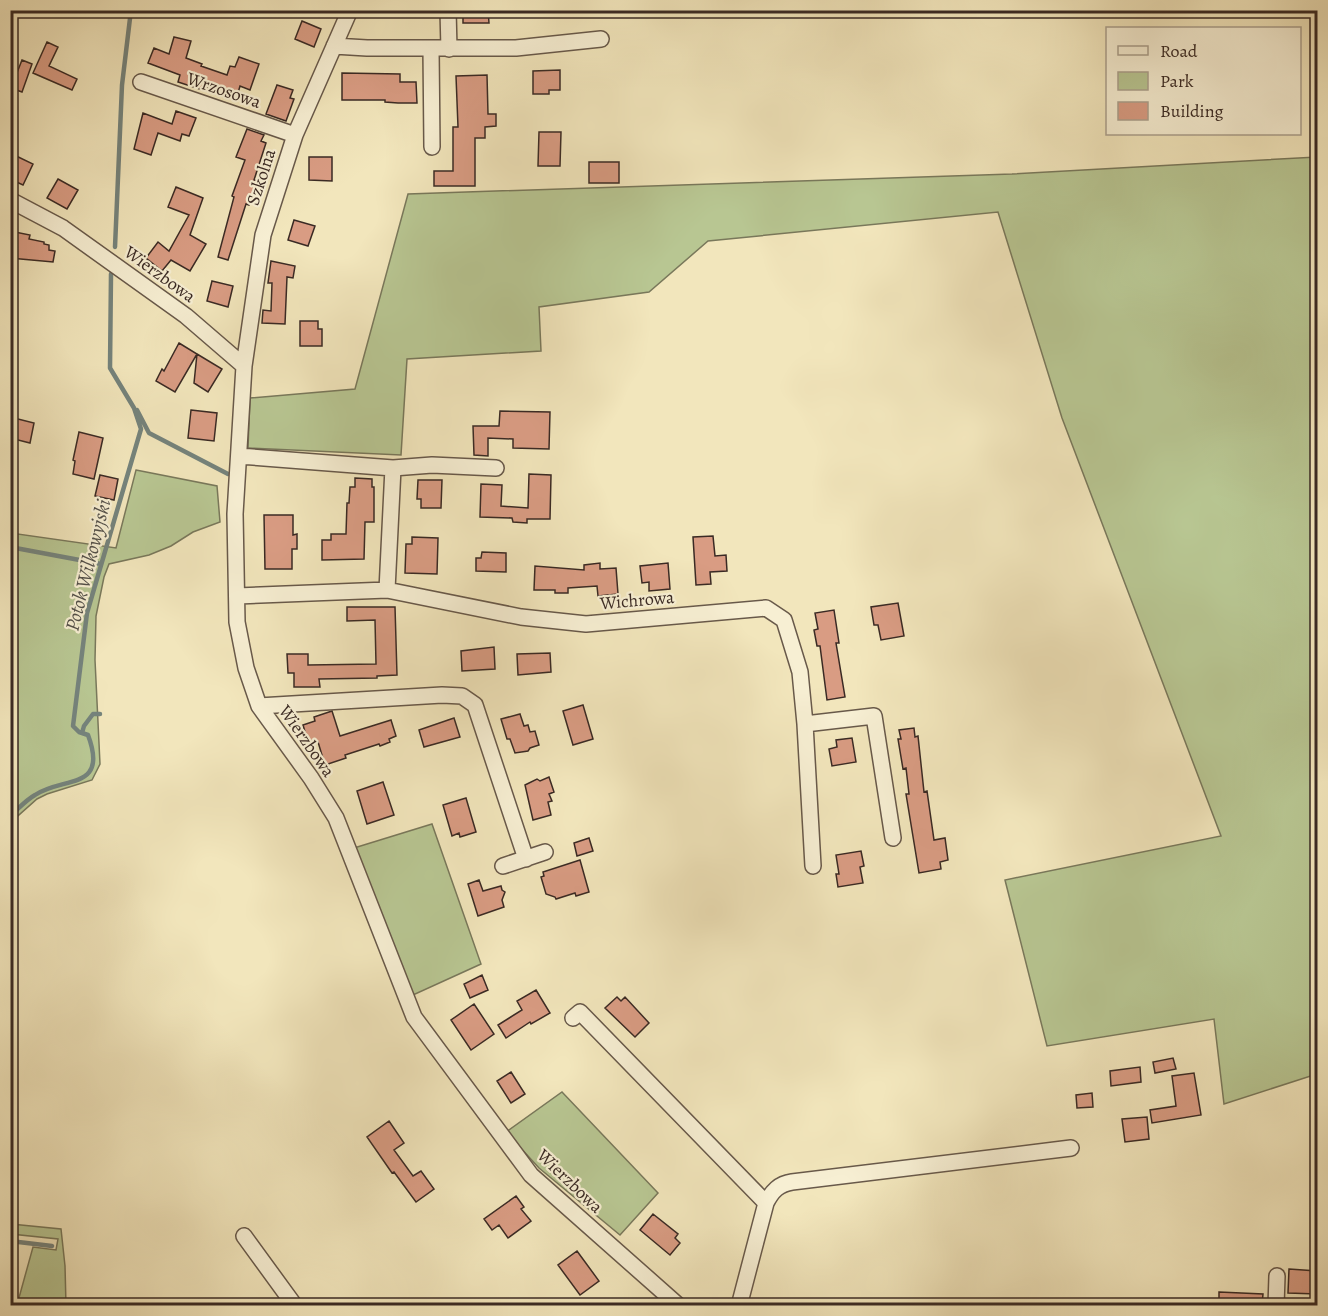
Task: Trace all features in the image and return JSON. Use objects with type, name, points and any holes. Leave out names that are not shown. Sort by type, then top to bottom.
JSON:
[{"type":"street","name":"Szkolna","points":[[244,366],[263,235],[295,135],[350,10]]},
{"type":"street","points":[[448,10],[449,49]]},
{"type":"street","points":[[334,46],[431,49],[516,48],[601,39]]},
{"type":"street","points":[[431,49],[432,147]]},
{"type":"street","name":"Wrzosowa","points":[[141,82],[295,135]]},
{"type":"street","name":"Wierzbowa","points":[[10,200],[63,228],[186,316],[244,366],[235,514],[237,622],[246,668],[259,706],[311,778],[336,818],[414,1017],[531,1175],[679,1305]]},
{"type":"street","points":[[239,456],[393,468],[432,465],[496,468]]},
{"type":"street","points":[[387,590],[393,468]]},
{"type":"street","name":"Wichrowa","points":[[237,596],[387,590],[521,617],[586,624],[766,609],[784,620],[800,672],[813,866]]},
{"type":"street","points":[[259,706],[442,695],[462,696],[475,705],[526,859]]},
{"type":"street","points":[[805,724],[874,716],[893,838]]},
{"type":"street","points":[[503,866],[545,852]]},
{"type":"street","points":[[573,1018],[580,1012],[766,1203]]},
{"type":"street","points":[[739,1305],[766,1203],[775,1189],[788,1183],[1071,1148]]},
{"type":"street","points":[[244,1236],[295,1305]]},
{"type":"street","points":[[1276,1305],[1277,1276]]},
{"type":"green space","points":[[1317,157],[1317,1074],[1224,1104],[1214,1019],[1047,1046],[1005,880],[1221,836],[1062,418],[998,212],[708,241],[649,292],[539,307],[541,351],[407,359],[401,455],[248,448],[250,398],[355,389],[408,194],[1012,174]]},
{"type":"green space","points":[[136,470],[217,486],[220,522],[193,532],[171,546],[149,555],[109,564],[96,616],[95,660],[100,764],[92,780],[37,799],[11,822],[11,533],[116,548]]},
{"type":"green space","points":[[432,824],[481,964],[413,995],[354,848]]},
{"type":"green space","points":[[562,1092],[658,1193],[620,1235],[539,1168],[506,1132]]},
{"type":"green space","points":[[11,1224],[61,1229],[66,1305],[17,1305],[33,1247],[56,1250],[58,1239],[11,1234]]},
{"type":"building","points":[[463,10],[488,10],[489,23],[463,23]]},
{"type":"building","points":[[302,21],[321,29],[314,47],[295,39]]},
{"type":"building","points":[[174,37],[191,41],[186,58],[227,75],[230,66],[235,67],[239,57],[259,64],[250,90],[240,86],[238,93],[208,84],[206,91],[178,82],[180,75],[148,63],[154,48],[169,54]]},
{"type":"building","points":[[47,42],[58,47],[49,66],[77,79],[72,90],[33,73]]},
{"type":"building","points":[[22,60],[32,64],[22,92],[11,88]]},
{"type":"building","points":[[560,70],[560,90],[549,90],[549,94],[533,94],[533,71]]},
{"type":"building","points":[[342,73],[400,74],[400,82],[416,82],[417,103],[342,100]]},
{"type":"building","points":[[487,75],[488,114],[496,114],[496,126],[485,127],[485,138],[475,138],[475,186],[434,186],[434,171],[453,171],[453,127],[458,127],[456,76]]},
{"type":"building","points":[[277,85],[293,90],[290,98],[294,99],[286,121],[266,114]]},
{"type":"building","points":[[176,111],[196,118],[189,136],[182,134],[180,141],[158,133],[151,155],[134,149],[143,113],[172,124]]},
{"type":"building","points":[[247,129],[264,135],[261,141],[266,143],[254,180],[258,181],[249,205],[246,204],[228,260],[218,257],[234,197],[232,196],[245,160],[236,157]]},
{"type":"building","points":[[539,132],[561,132],[560,166],[538,166]]},
{"type":"building","points":[[10,153],[33,164],[23,185],[10,179]]},
{"type":"building","points":[[309,157],[332,157],[332,181],[309,180]]},
{"type":"building","points":[[589,162],[619,162],[619,183],[589,183]]},
{"type":"building","points":[[58,179],[78,190],[67,209],[47,198]]},
{"type":"building","points":[[176,187],[203,198],[190,235],[206,244],[190,271],[171,260],[162,271],[146,258],[158,242],[169,251],[189,215],[168,207]]},
{"type":"building","points":[[294,220],[315,226],[308,246],[288,240]]},
{"type":"building","points":[[10,231],[30,235],[29,239],[49,245],[49,250],[55,251],[53,262],[10,258]]},
{"type":"building","points":[[271,261],[295,266],[293,278],[287,277],[285,324],[262,323],[263,310],[271,311],[272,283],[268,283]]},
{"type":"building","points":[[212,281],[233,286],[228,307],[207,301]]},
{"type":"building","points":[[300,321],[318,321],[318,329],[322,329],[322,346],[300,346]]},
{"type":"building","points":[[179,343],[197,354],[175,392],[156,381]]},
{"type":"building","points":[[197,354],[222,369],[208,392],[194,383]]},
{"type":"building","points":[[191,410],[217,413],[214,441],[188,438]]},
{"type":"building","points":[[500,411],[550,412],[549,449],[513,448],[513,439],[488,438],[488,456],[474,455],[473,426],[499,426]]},
{"type":"building","points":[[10,417],[34,423],[30,443],[10,438]]},
{"type":"building","points":[[79,432],[103,438],[94,479],[73,474],[75,461],[73,460]]},
{"type":"building","points":[[529,474],[551,475],[550,519],[527,519],[527,523],[513,522],[512,518],[480,517],[481,484],[502,485],[501,506],[528,508]]},
{"type":"building","points":[[100,475],[118,479],[114,500],[95,496]]},
{"type":"building","points":[[355,478],[372,479],[372,487],[374,487],[374,522],[365,522],[364,559],[322,560],[322,540],[331,540],[331,534],[346,534],[347,503],[349,503],[350,487],[355,487]]},
{"type":"building","points":[[418,480],[442,480],[441,508],[421,508],[421,499],[417,499]]},
{"type":"building","points":[[264,515],[293,515],[293,535],[297,534],[297,549],[292,549],[292,569],[265,569]]},
{"type":"building","points":[[713,536],[715,556],[726,555],[727,571],[710,572],[711,584],[696,585],[693,537]]},
{"type":"building","points":[[412,537],[438,538],[437,574],[405,573],[406,544],[412,544]]},
{"type":"building","points":[[482,552],[506,553],[506,572],[476,571],[476,558],[481,558]]},
{"type":"building","points":[[600,563],[600,569],[616,568],[618,594],[598,596],[597,586],[568,588],[568,593],[555,593],[555,590],[534,590],[535,566],[584,570],[584,565]]},
{"type":"building","points":[[668,563],[670,589],[649,591],[649,582],[642,583],[640,566]]},
{"type":"building","points":[[898,603],[904,636],[881,640],[878,625],[874,625],[871,607]]},
{"type":"building","points":[[347,607],[395,607],[397,675],[377,676],[377,678],[319,679],[320,687],[294,687],[294,673],[288,673],[287,654],[308,654],[308,665],[376,664],[375,620],[347,621]]},
{"type":"building","points":[[834,610],[839,643],[836,643],[845,697],[827,700],[820,646],[817,646],[814,630],[818,629],[815,613]]},
{"type":"building","points":[[494,647],[495,669],[462,671],[461,651]]},
{"type":"building","points":[[550,653],[551,672],[518,675],[517,654]]},
{"type":"building","points":[[583,705],[593,739],[573,745],[563,711]]},
{"type":"building","points":[[332,711],[340,736],[391,720],[396,736],[389,739],[390,742],[345,755],[346,758],[325,765],[318,742],[309,745],[303,725],[315,721],[314,717]]},
{"type":"building","points":[[520,714],[524,726],[528,725],[530,732],[535,731],[539,745],[528,751],[515,753],[510,739],[507,739],[501,719]]},
{"type":"building","points":[[454,718],[460,737],[424,747],[419,730]]},
{"type":"building","points":[[914,728],[915,737],[918,736],[924,792],[927,791],[934,840],[945,838],[948,860],[940,862],[941,869],[919,873],[906,794],[909,794],[906,768],[903,769],[898,739],[901,739],[899,730]]},
{"type":"building","points":[[852,738],[856,762],[832,766],[829,749],[837,747],[836,740]]},
{"type":"building","points":[[549,777],[554,792],[549,794],[552,801],[548,802],[551,815],[533,820],[525,785],[537,779],[540,781]]},
{"type":"building","points":[[383,782],[394,815],[367,824],[357,791]]},
{"type":"building","points":[[466,798],[476,832],[460,837],[459,833],[452,836],[443,805]]},
{"type":"building","points":[[589,838],[593,851],[577,856],[574,843]]},
{"type":"building","points":[[861,851],[864,866],[860,867],[863,883],[838,887],[836,874],[839,874],[836,855]]},
{"type":"building","points":[[580,860],[589,892],[576,896],[575,893],[556,899],[546,894],[541,877],[544,876],[543,872]]},
{"type":"building","points":[[479,880],[483,891],[501,886],[505,892],[502,900],[504,907],[478,916],[468,884]]},
{"type":"building","points":[[482,975],[488,990],[470,998],[464,984]]},
{"type":"building","points":[[536,990],[550,1013],[531,1024],[530,1022],[506,1038],[498,1025],[522,1010],[517,1001]]},
{"type":"building","points":[[617,997],[621,1001],[625,997],[649,1023],[635,1037],[605,1008]]},
{"type":"building","points":[[474,1004],[494,1034],[471,1050],[451,1020]]},
{"type":"building","points":[[1173,1058],[1176,1069],[1155,1073],[1153,1062]]},
{"type":"building","points":[[1140,1067],[1141,1082],[1111,1086],[1110,1071]]},
{"type":"building","points":[[511,1072],[525,1094],[511,1103],[497,1081]]},
{"type":"building","points":[[1194,1073],[1201,1115],[1152,1123],[1150,1110],[1176,1106],[1172,1076]]},
{"type":"building","points":[[1092,1093],[1093,1107],[1077,1108],[1076,1095]]},
{"type":"building","points":[[1147,1117],[1149,1139],[1125,1142],[1122,1119]]},
{"type":"building","points":[[389,1121],[404,1143],[394,1150],[413,1176],[421,1171],[434,1189],[416,1202],[367,1137]]},
{"type":"building","points":[[516,1196],[524,1207],[521,1209],[531,1221],[508,1238],[499,1225],[492,1230],[484,1219]]},
{"type":"building","points":[[653,1214],[678,1234],[675,1238],[680,1243],[670,1255],[640,1230]]},
{"type":"building","points":[[577,1251],[599,1281],[580,1295],[558,1265]]},
{"type":"building","points":[[1289,1269],[1317,1271],[1317,1294],[1288,1293]]},
{"type":"building","points":[[1219,1292],[1263,1294],[1262,1305],[1219,1305]]},
{"type":"waterway","name":"Potok Wilkowyjski","points":[[115,247],[122,85],[131,10]]},
{"type":"waterway","name":"Potok Wilkowyjski","points":[[10,816],[25,802],[46,789],[80,779],[88,774],[93,765],[93,753],[88,735],[79,732],[73,726],[87,613],[141,429],[134,408],[110,368],[111,274]]},
{"type":"waterway","points":[[137,410],[149,433],[228,474]]},
{"type":"waterway","points":[[10,547],[101,564]]},
{"type":"waterway","points":[[82,733],[93,714],[100,714]]},
{"type":"waterway","points":[[10,1241],[52,1246]]}]
